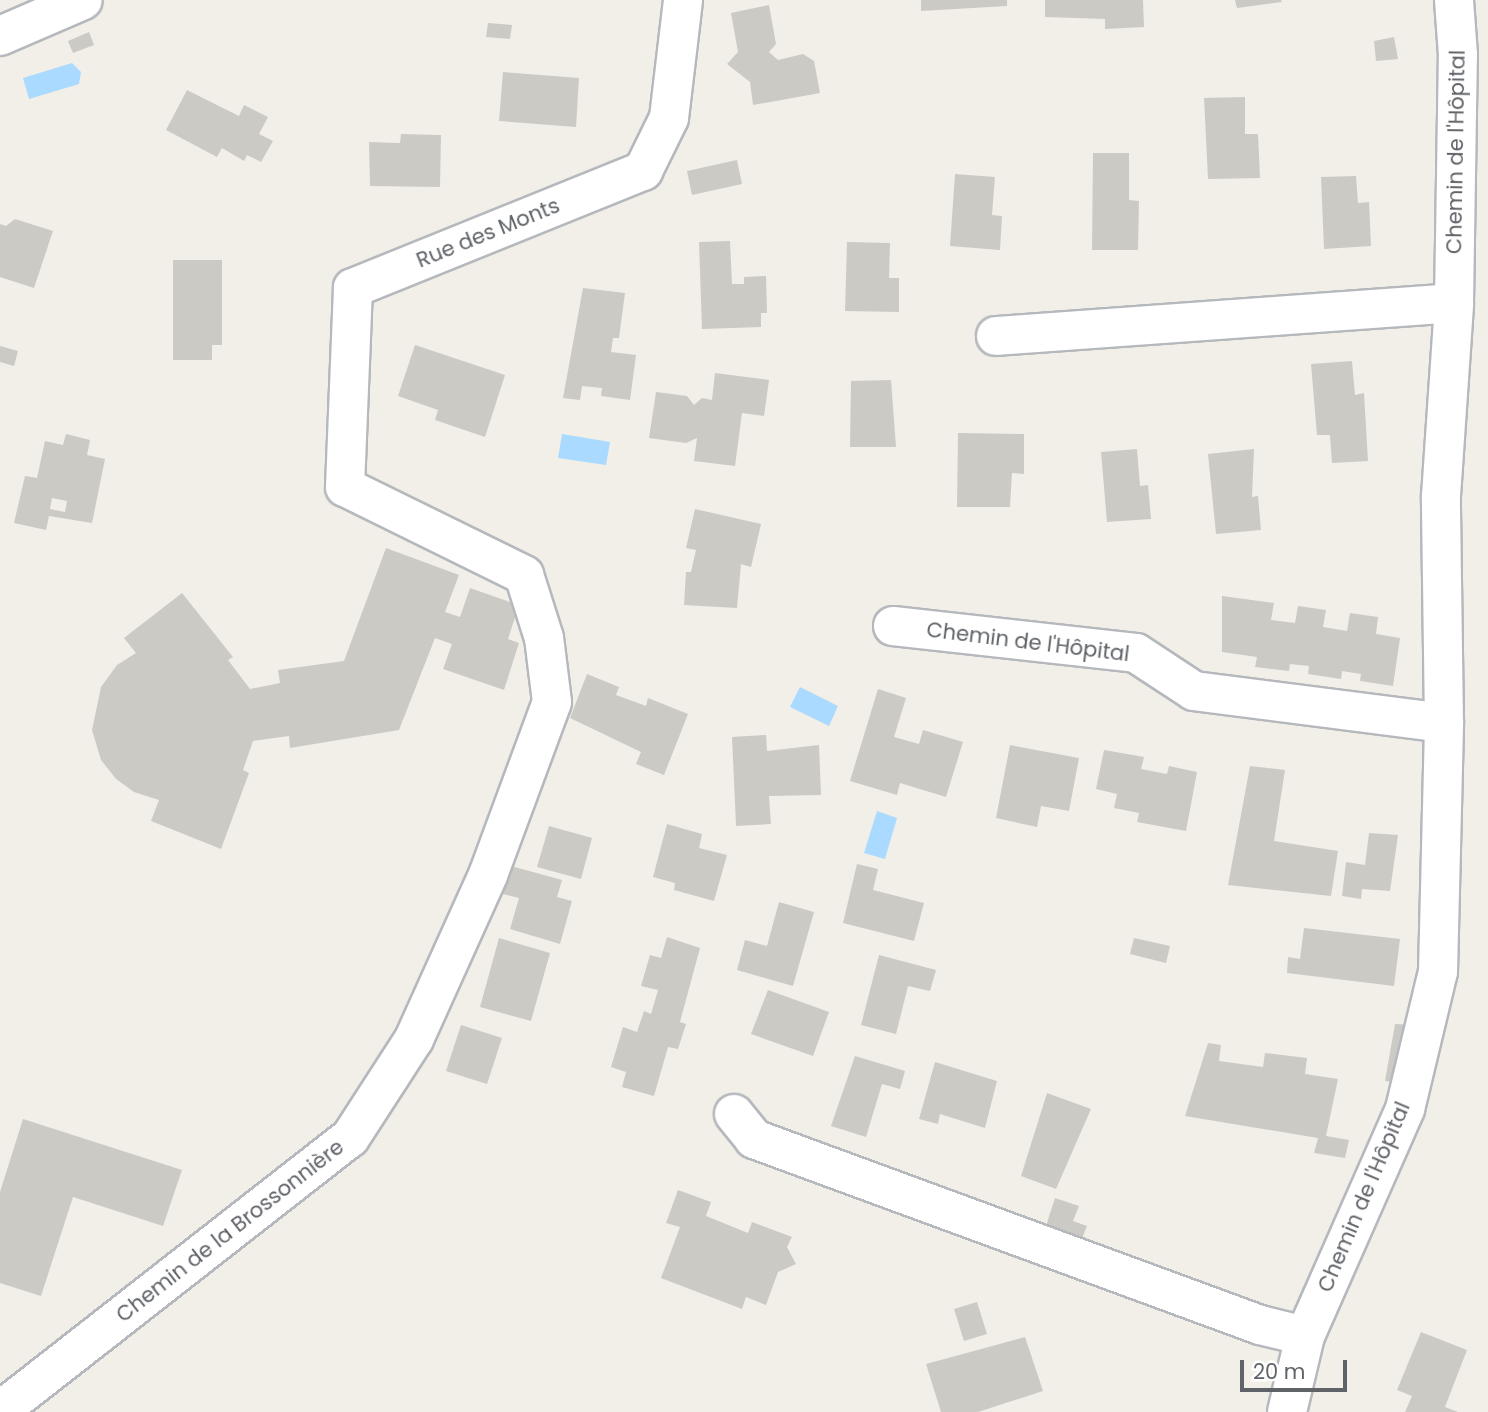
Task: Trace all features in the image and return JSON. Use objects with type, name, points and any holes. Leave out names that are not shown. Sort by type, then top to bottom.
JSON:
[{"type":"street","points":[[0,36],[83,0]]},
{"type":"street","name":"Rue des Monts","points":[[345,487],[353,288],[643,171],[669,118],[683,0]]},
{"type":"street","name":"Chemin de l'Hôpital","points":[[1287,1412],[1305,1336],[1405,1109],[1438,972],[1444,723],[1441,496],[1454,303],[1458,55],[1454,0]]},
{"type":"street","points":[[996,335],[1454,303]]},
{"type":"street","name":"Chemin de la Brossonnière","points":[[0,1411],[350,1138],[414,1040],[488,875],[552,702],[544,638],[524,575],[345,487]]},
{"type":"street","name":"Chemin de l'Hôpital","points":[[893,626],[1136,653],[1194,691],[1444,723]]},
{"type":"street","points":[[734,1114],[754,1139],[1260,1325],[1305,1336]]},
{"type":"water","points":[[72,63],[81,72],[79,84],[29,99],[23,78]]},
{"type":"water","points":[[562,434],[610,442],[606,465],[558,458]]},
{"type":"water","points":[[800,687],[838,706],[829,726],[790,707]]},
{"type":"water","points":[[877,811],[897,818],[885,859],[864,853]]},
{"type":"building","points":[[921,0],[1007,0],[1007,6],[921,11]]},
{"type":"building","points":[[1045,0],[1143,0],[1144,27],[1105,29],[1105,19],[1045,17]]},
{"type":"building","points":[[1235,0],[1281,0],[1282,2],[1237,8]]},
{"type":"building","points":[[769,5],[776,44],[769,52],[778,60],[803,54],[814,61],[820,93],[753,105],[750,82],[727,64],[738,52],[731,13]]},
{"type":"building","points":[[488,23],[512,25],[510,39],[486,37]]},
{"type":"building","points":[[89,32],[94,45],[73,53],[68,41]]},
{"type":"building","points":[[1394,37],[1398,59],[1376,61],[1374,41]]},
{"type":"building","points":[[503,72],[579,78],[576,127],[499,121]]},
{"type":"building","points":[[187,90],[239,116],[244,105],[268,117],[259,134],[273,141],[261,162],[247,155],[244,161],[222,148],[217,157],[166,130]]},
{"type":"building","points":[[1245,97],[1245,134],[1258,134],[1260,178],[1208,179],[1204,98]]},
{"type":"building","points":[[401,134],[441,135],[440,187],[370,186],[369,142],[400,143]]},
{"type":"building","points":[[1093,153],[1129,153],[1129,200],[1139,201],[1138,250],[1092,250]]},
{"type":"building","points":[[737,160],[742,184],[692,195],[687,171]]},
{"type":"building","points":[[955,174],[995,177],[992,215],[1002,216],[1000,250],[950,246]]},
{"type":"building","points":[[1356,176],[1358,203],[1369,202],[1371,246],[1324,249],[1321,177]]},
{"type":"building","points":[[15,219],[53,231],[34,288],[0,277],[0,224],[6,226]]},
{"type":"building","points":[[730,241],[732,284],[744,284],[744,277],[766,276],[767,313],[761,313],[761,327],[702,329],[699,242]]},
{"type":"building","points":[[847,242],[890,243],[889,278],[899,278],[899,312],[845,311]]},
{"type":"building","points":[[173,260],[222,260],[222,345],[212,345],[212,360],[173,360]]},
{"type":"building","points":[[583,288],[625,293],[619,338],[613,338],[611,352],[636,355],[630,400],[601,396],[602,388],[582,386],[580,400],[563,398]]},
{"type":"building","points":[[415,345],[505,375],[485,437],[435,420],[438,410],[398,396]]},
{"type":"building","points":[[0,346],[18,351],[14,366],[0,362]]},
{"type":"building","points":[[1352,361],[1355,395],[1364,393],[1368,461],[1332,463],[1330,435],[1317,435],[1311,364]]},
{"type":"building","points":[[715,373],[769,380],[764,416],[742,413],[735,466],[694,461],[697,438],[686,443],[649,438],[656,392],[687,396],[694,405],[702,398],[712,400]]},
{"type":"building","points":[[891,380],[896,447],[850,447],[851,381]]},
{"type":"building","points":[[958,433],[1024,434],[1024,474],[1012,473],[1010,507],[957,507]]},
{"type":"building","points":[[66,434],[90,440],[87,455],[105,459],[92,523],[49,516],[46,530],[14,523],[25,476],[37,478],[45,441],[63,445]],"holes":[[[52,498],[67,501],[65,512],[50,509]]]},
{"type":"building","points":[[1137,449],[1140,486],[1148,485],[1151,519],[1107,522],[1101,452]]},
{"type":"building","points":[[1254,449],[1252,497],[1258,496],[1261,530],[1216,534],[1208,454]]},
{"type":"building","points":[[695,509],[761,524],[751,567],[741,564],[737,608],[684,605],[686,572],[691,572],[696,550],[686,548]]},
{"type":"building","points":[[386,548],[459,575],[445,612],[460,617],[470,588],[519,605],[508,639],[519,643],[504,690],[443,669],[452,644],[435,638],[399,730],[290,748],[289,736],[253,741],[243,770],[249,773],[221,849],[151,821],[159,800],[134,792],[116,779],[101,760],[92,730],[101,687],[117,665],[136,653],[124,638],[182,593],[233,657],[228,660],[250,689],[280,683],[278,670],[344,661]]},
{"type":"building","points":[[1222,596],[1274,603],[1271,620],[1295,623],[1298,606],[1326,610],[1323,627],[1347,631],[1350,613],[1378,617],[1376,634],[1400,638],[1393,686],[1360,681],[1361,674],[1342,671],[1341,679],[1308,674],[1309,666],[1290,664],[1289,671],[1255,667],[1257,657],[1222,652]]},
{"type":"building","points":[[587,674],[619,687],[616,695],[646,706],[648,698],[688,714],[664,775],[636,764],[641,752],[570,718]]},
{"type":"building","points":[[878,689],[906,698],[894,737],[919,744],[923,730],[963,742],[946,797],[900,783],[897,795],[850,781]]},
{"type":"building","points":[[766,735],[767,751],[819,745],[821,795],[769,796],[771,824],[736,826],[732,737]]},
{"type":"building","points":[[1010,745],[1079,758],[1069,811],[1041,806],[1037,827],[996,818]]},
{"type":"building","points":[[1104,750],[1144,757],[1141,769],[1167,774],[1169,766],[1197,772],[1186,831],[1137,822],[1139,813],[1114,808],[1117,794],[1096,789]]},
{"type":"building","points":[[1250,766],[1285,770],[1274,841],[1338,851],[1331,896],[1228,885]]},
{"type":"building","points":[[667,824],[702,834],[699,848],[727,855],[714,901],[674,890],[675,883],[653,877]]},
{"type":"building","points":[[549,826],[592,838],[581,879],[537,867]]},
{"type":"building","points":[[1369,833],[1398,835],[1390,891],[1362,889],[1361,899],[1342,896],[1346,862],[1365,865]]},
{"type":"building","points":[[857,864],[878,869],[873,890],[924,903],[914,941],[843,923]]},
{"type":"building","points":[[511,866],[562,880],[557,897],[572,901],[560,944],[510,929],[519,898],[503,894]]},
{"type":"building","points":[[779,902],[814,912],[793,986],[737,970],[745,940],[767,946]]},
{"type":"building","points":[[1304,928],[1400,939],[1394,986],[1287,973],[1288,957],[1300,959]]},
{"type":"building","points":[[667,937],[700,948],[680,1022],[686,1024],[678,1049],[668,1047],[654,1096],[622,1087],[626,1072],[611,1067],[623,1027],[637,1032],[644,1011],[651,1014],[658,990],[641,986],[650,955],[661,958]]},
{"type":"building","points":[[499,938],[550,953],[531,1021],[480,1007]]},
{"type":"building","points":[[1134,938],[1170,946],[1166,963],[1130,954]]},
{"type":"building","points":[[879,955],[936,970],[930,991],[908,986],[896,1034],[861,1025]]},
{"type":"building","points":[[768,990],[829,1012],[813,1056],[751,1034]]},
{"type":"building","points":[[1395,1024],[1414,1025],[1403,1083],[1385,1081]]},
{"type":"building","points":[[461,1025],[502,1038],[487,1084],[446,1071]]},
{"type":"building","points":[[1208,1043],[1221,1045],[1219,1061],[1263,1067],[1265,1053],[1307,1058],[1305,1074],[1338,1079],[1326,1136],[1349,1140],[1345,1158],[1314,1153],[1318,1138],[1185,1116]]},
{"type":"building","points":[[855,1056],[905,1071],[900,1089],[882,1084],[866,1137],[831,1126]]},
{"type":"building","points":[[935,1062],[997,1081],[985,1128],[940,1114],[938,1124],[919,1119]]},
{"type":"building","points":[[1047,1093],[1091,1109],[1056,1189],[1021,1176]]},
{"type":"building","points":[[23,1119],[182,1170],[163,1226],[73,1197],[41,1296],[0,1283],[0,1192]]},
{"type":"building","points":[[678,1190],[711,1202],[706,1216],[748,1233],[752,1222],[792,1237],[787,1247],[796,1264],[778,1272],[766,1305],[746,1297],[742,1309],[661,1278],[680,1227],[666,1223]]},
{"type":"building","points":[[1055,1198],[1079,1206],[1073,1221],[1087,1226],[1081,1241],[1045,1229]]},
{"type":"building","points":[[977,1302],[987,1334],[964,1341],[954,1309]]},
{"type":"building","points":[[1421,1332],[1467,1350],[1445,1407],[1458,1412],[1405,1412],[1412,1396],[1397,1390]]},
{"type":"building","points":[[1025,1337],[1043,1391],[978,1412],[941,1412],[926,1364]]}]
